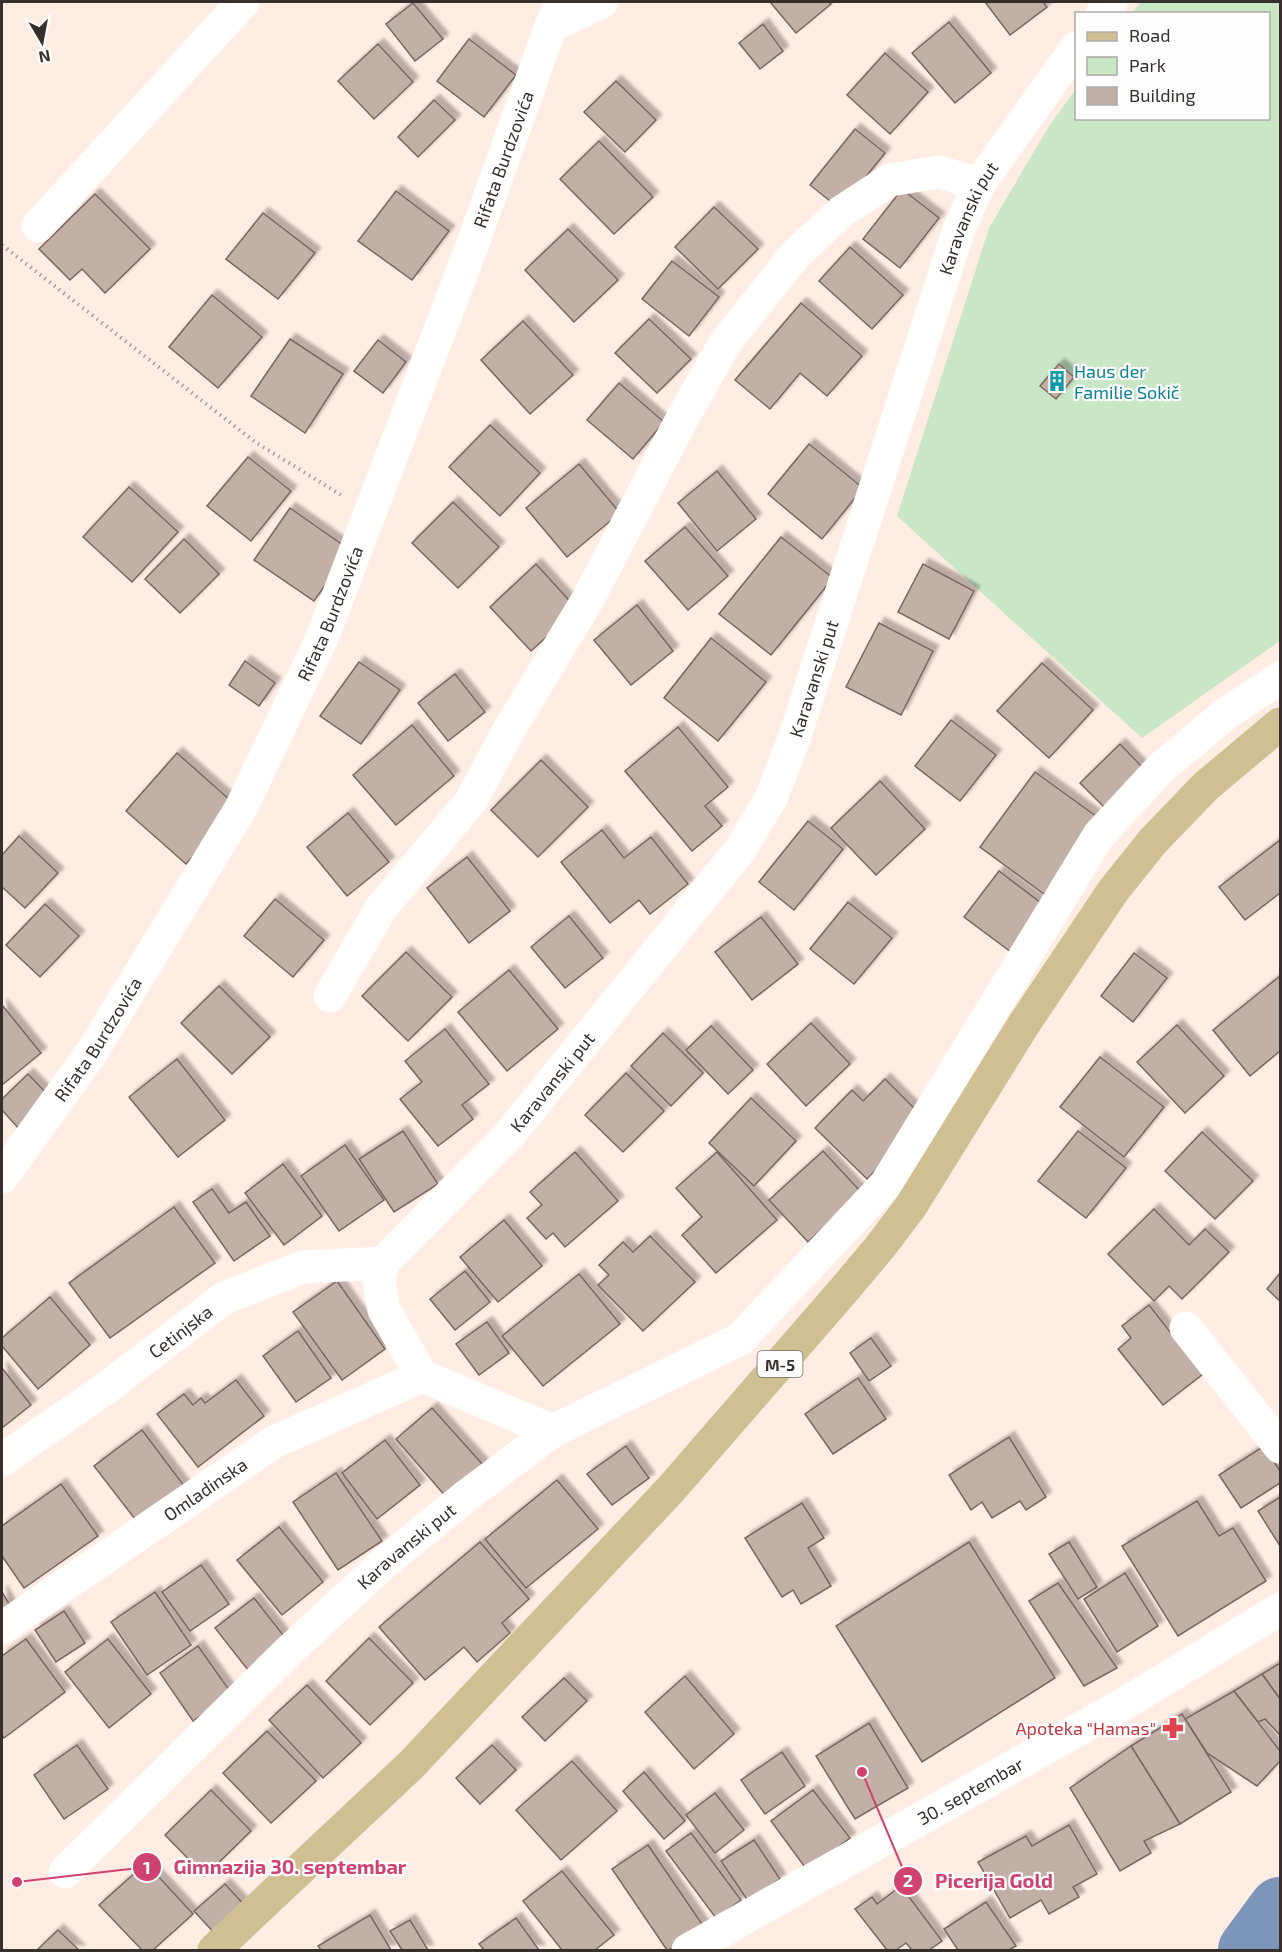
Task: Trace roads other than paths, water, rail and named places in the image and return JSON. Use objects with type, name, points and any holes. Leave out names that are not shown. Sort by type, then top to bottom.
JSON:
[{"type":"main road","name":"M-5","points":[[214,1950],[411,1765],[703,1453],[850,1282],[911,1206],[1024,1024],[1113,891],[1153,841],[1206,786],[1281,724]]},
{"type":"street","points":[[38,226],[243,2]]},
{"type":"street","points":[[556,14],[602,2]]},
{"type":"street","name":"Rifata Burdzovića","points":[[2,1177],[92,1052],[241,808],[322,638],[469,254],[556,14]]},
{"type":"street","name":"Karavanski put","points":[[383,1263],[509,1135],[740,850],[771,798],[794,739],[958,232],[979,184],[1075,51]]},
{"type":"street","points":[[330,996],[381,908],[471,801],[506,735],[588,599],[682,419],[725,343],[795,255],[841,212],[890,180],[939,172],[979,184]]},
{"type":"street","name":"Karavanski put","points":[[65,1872],[289,1651],[384,1563],[465,1497],[554,1431],[740,1339],[886,1184],[1099,835],[1161,768],[1227,714],[1281,678]]},
{"type":"street","points":[[383,1263],[379,1280],[384,1310],[422,1376],[554,1431]]},
{"type":"street","name":"Cetinjska","points":[[2,1460],[105,1389],[224,1298],[303,1267],[383,1263]]},
{"type":"street","points":[[1186,1328],[1281,1447]]},
{"type":"street","name":"Omladinska","points":[[2,1628],[274,1442],[422,1376]]},
{"type":"street","name":"30. septembar","points":[[688,1950],[1122,1705],[1281,1609]]},
{"type":"waterway","points":[[1249,1950],[1280,1908]]},
{"type":"place","name":"Haus der Familie Sokič","points":[[1057,381]]},
{"type":"place","name":"Apoteka \"Hamas\"","points":[[1173,1728]]},
{"type":"place","name":"Picerija Gold","points":[[862,1772]]},
{"type":"place","name":"Gimnazija 30. septembar","points":[[17,1882]]}]
